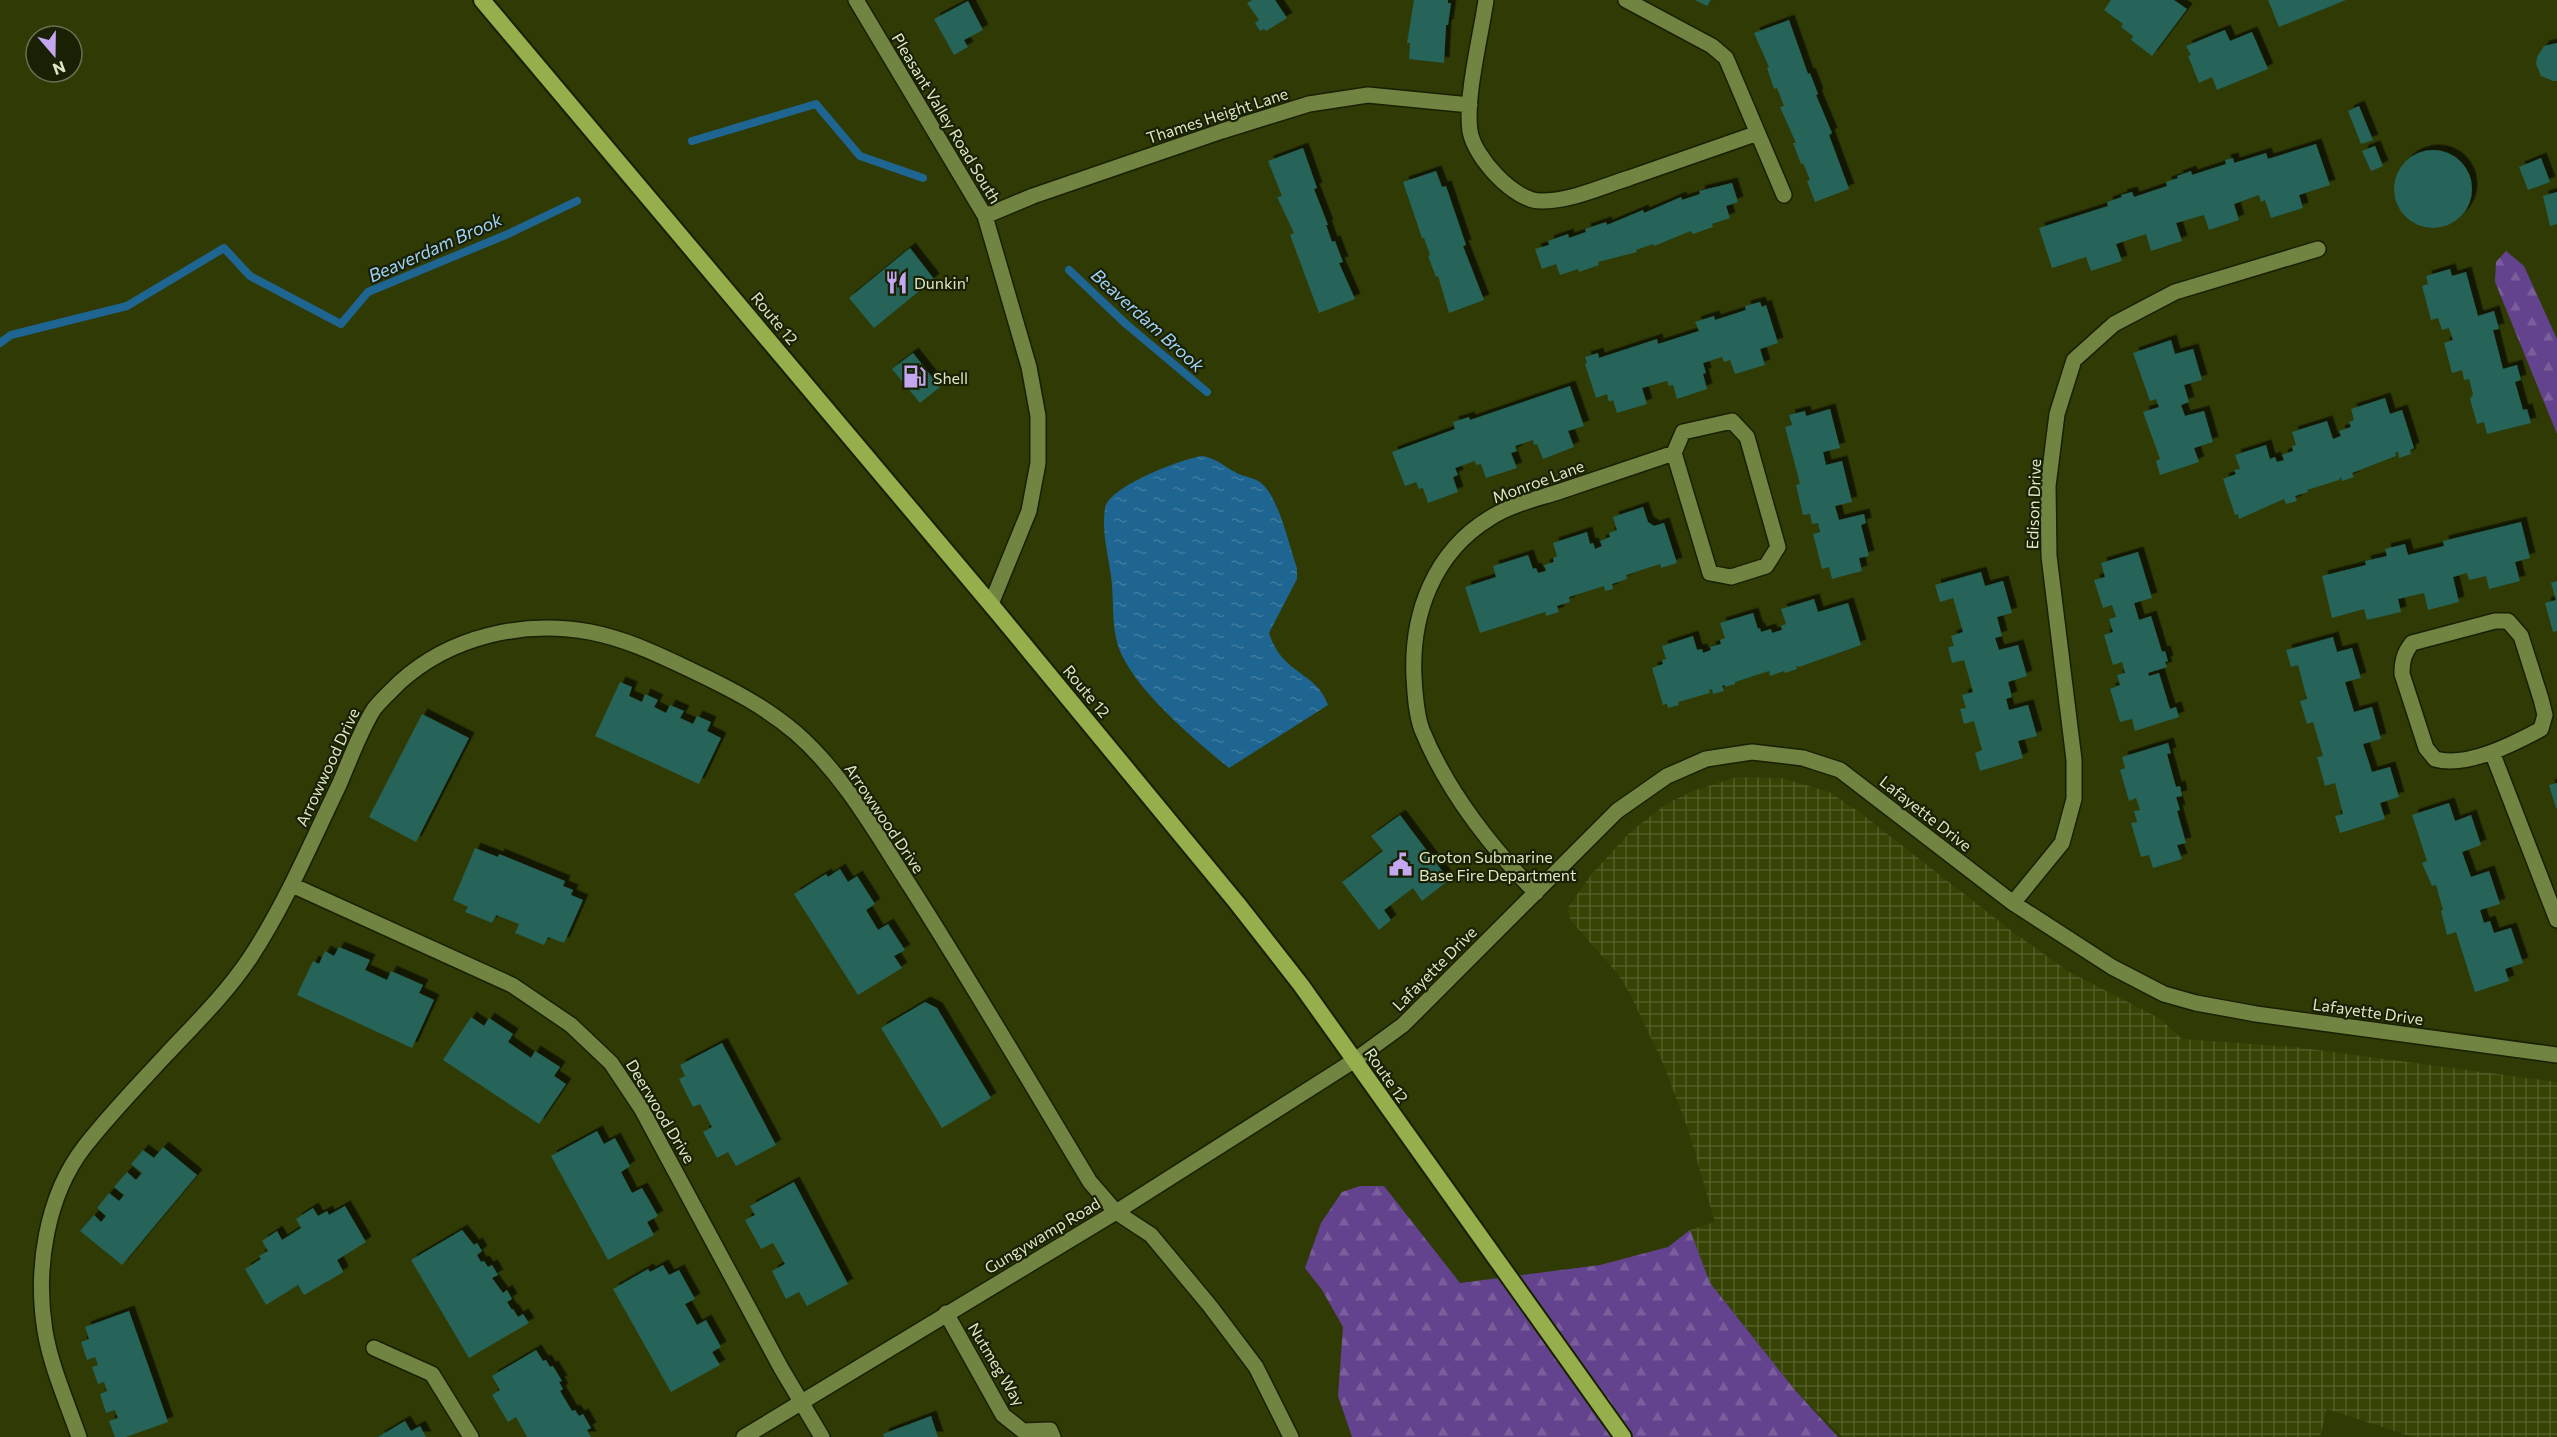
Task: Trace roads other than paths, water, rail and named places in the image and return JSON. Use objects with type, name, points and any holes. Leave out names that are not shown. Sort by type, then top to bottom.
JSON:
[{"type":"highway","name":"Route 12","points":[[482,0],[991,604],[1237,903],[1301,985],[1623,1437]]},
{"type":"street","name":"Pleasant Valley Road South","points":[[856,0],[985,216],[1029,367],[1038,416],[1038,463],[1029,511],[991,604]]},
{"type":"street","points":[[1486,0],[1470,105],[1470,133],[1481,155],[1519,195],[1539,201],[1572,197],[1758,133]]},
{"type":"street","points":[[1626,0],[1712,46],[1726,58],[1784,195]]},
{"type":"street","name":"Thames Height Lane","points":[[985,216],[1033,196],[1222,131],[1309,104],[1368,95],[1470,105]]},
{"type":"street","name":"Edison Drive","points":[[2013,903],[2062,843],[2074,799],[2074,760],[2049,556],[2048,486],[2057,414],[2074,360],[2114,324],[2175,292],[2318,249]]},
{"type":"street","points":[[1732,422],[1747,437],[1778,548],[1766,566],[1731,577],[1710,573],[1674,453],[1683,432],[1732,422]]},
{"type":"street","name":"Monroe Lane","points":[[1536,893],[1511,868],[1454,791],[1421,729],[1414,695],[1413,655],[1419,611],[1435,573],[1460,541],[1490,517],[1526,502],[1674,453]]},
{"type":"street","points":[[2495,621],[2508,621],[2514,626],[2521,636],[2545,715],[2541,729],[2492,752],[2445,762],[2435,759],[2426,748],[2402,674],[2402,663],[2412,643],[2495,621]]},
{"type":"street","name":"Arrowwood Drive","points":[[79,1437],[52,1358],[45,1330],[42,1294],[43,1257],[50,1218],[64,1180],[83,1148],[233,982],[276,916],[374,709],[401,681],[438,654],[481,637],[527,627],[572,629],[607,635],[641,646],[740,693],[768,710],[799,736],[830,768],[856,802],[941,934],[1090,1182],[1116,1212],[1151,1234],[1210,1306],[1256,1367],[1291,1437]]},
{"type":"street","name":"Lafayette Drive","points":[[1354,1060],[1403,1025],[1617,811],[1667,776],[1706,759],[1752,752],[1803,759],[1840,770],[2013,903],[2112,967],[2164,994],[2256,1014],[2557,1054]]},
{"type":"street","points":[[2492,752],[2557,920]]},
{"type":"street","name":"Deerwood Drive","points":[[292,885],[512,985],[571,1025],[611,1063],[641,1108],[822,1437]]},
{"type":"street","name":"Gungywamp Road","points":[[744,1437],[1116,1212],[1354,1060]]},
{"type":"street","name":"Nutmeg Way","points":[[946,1313],[1003,1415],[1023,1431],[1050,1430],[1053,1437]]},
{"type":"street","points":[[374,1348],[432,1374],[471,1437]]},
{"type":"water","points":[[1202,456],[1211,458],[1238,474],[1258,481],[1273,499],[1283,522],[1297,568],[1297,579],[1269,633],[1282,657],[1316,685],[1328,705],[1229,768],[1158,704],[1125,661],[1115,634],[1112,585],[1105,537],[1105,508],[1109,500],[1119,491],[1147,475],[1179,462]]},
{"type":"waterway","name":"Beaverdam Brook","points":[[692,141],[816,104],[860,156],[923,178]]},
{"type":"waterway","name":"Beaverdam Brook","points":[[0,343],[11,335],[127,306],[224,248],[250,276],[341,324],[368,292],[508,234],[577,201]]},
{"type":"waterway","name":"Beaverdam Brook","points":[[1069,270],[1126,324],[1207,392]]},
{"type":"place","name":"Dunkin'","points":[[896,282]]},
{"type":"place","name":"Shell","points":[[915,377]]},
{"type":"place","name":"Groton Submarine Base Fire Department","points":[[1401,865]]}]
